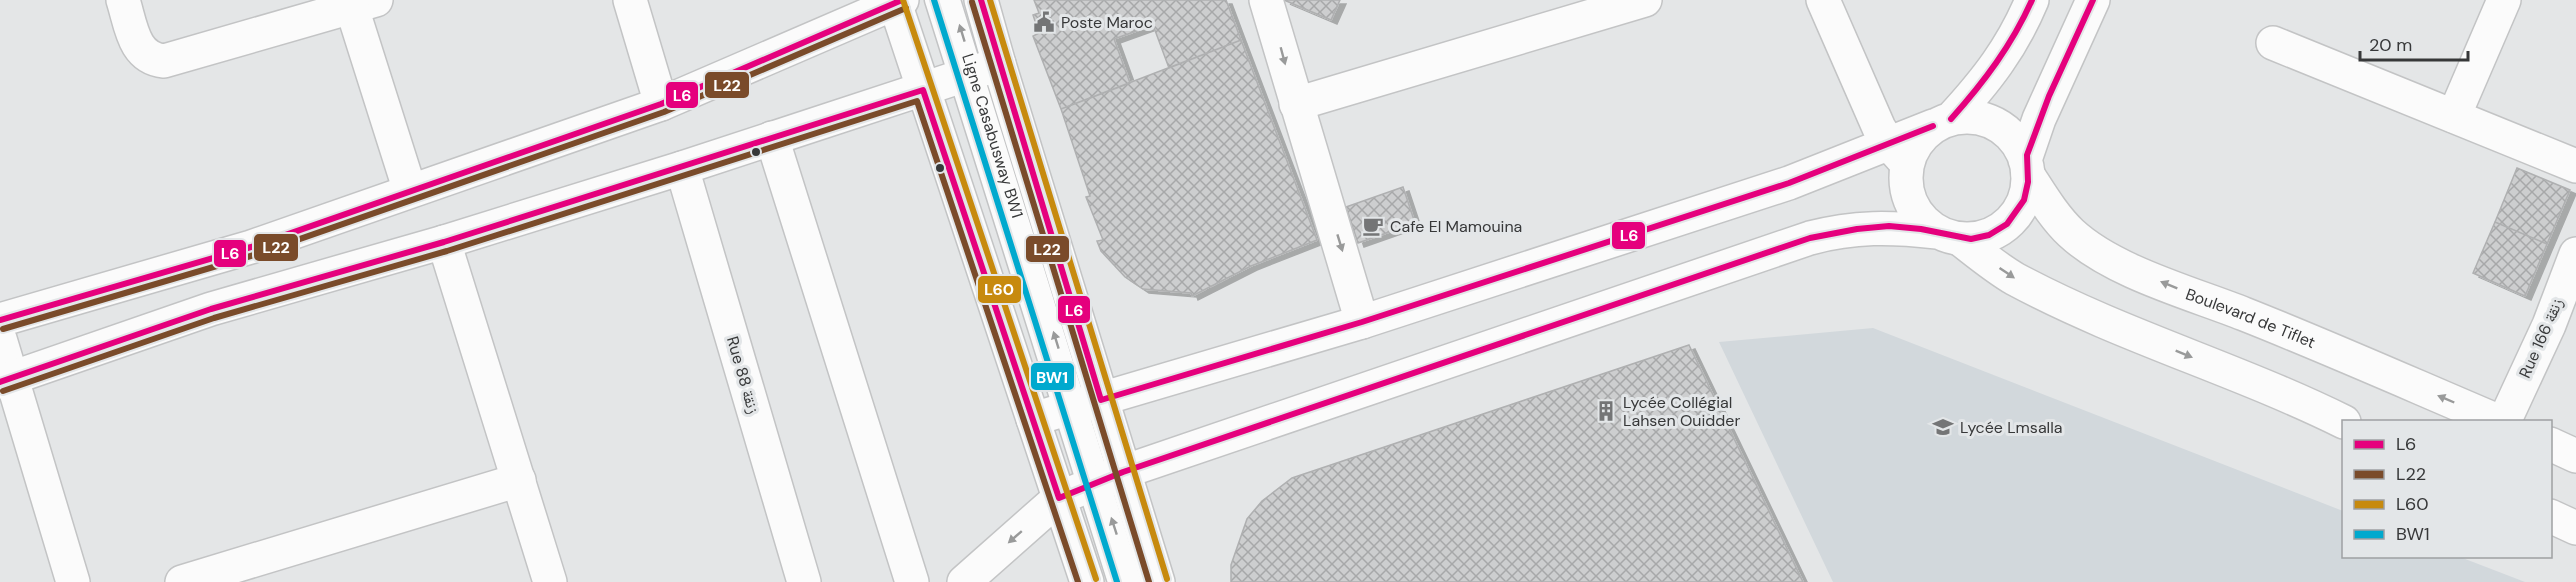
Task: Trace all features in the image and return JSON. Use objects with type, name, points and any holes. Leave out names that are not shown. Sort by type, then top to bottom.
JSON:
[{"type":"street","points":[[123,0],[137,45],[144,55],[164,62],[364,4],[410,191]]},
{"type":"street","points":[[630,0],[661,104]]},
{"type":"street","points":[[981,0],[977,72],[1068,409],[1092,485],[1158,582]]},
{"type":"street","points":[[1266,0],[1362,322]]},
{"type":"street","points":[[1296,104],[1564,13],[1646,0]]},
{"type":"street","points":[[1823,0],[1870,111],[1898,154],[1914,210],[1924,222],[1948,235],[2014,279],[2101,319],[2246,378],[2342,422]]},
{"type":"street","points":[[1068,409],[1362,322],[1789,183],[1898,154],[1942,122],[1983,84],[2004,56],[2032,0]]},
{"type":"street","points":[[964,582],[1092,485],[1810,238],[1842,230],[1876,227],[1978,238],[1994,233],[2009,223],[2026,193],[2027,168],[2039,119],[2093,0]]},
{"type":"street","points":[[2454,116],[2504,0]]},
{"type":"street","points":[[0,320],[251,247],[661,104],[897,1],[923,90],[1068,409],[1092,485],[1087,582]]},
{"type":"street","points":[[2273,43],[2576,166]]},
{"type":"street","points":[[6,380],[211,309],[444,242],[682,168],[977,72]]},
{"type":"street","points":[[1942,122],[1974,118],[1996,125],[2009,134],[2019,146],[2027,168]]},
{"type":"street","points":[[772,138],[912,582]]},
{"type":"street","name":"Rue 88 زنقة","points":[[682,168],[804,582]]},
{"type":"street","name":"Boulevard de Tiflet","points":[[2027,168],[2049,208],[2072,234],[2100,253],[2138,273],[2244,314],[2497,420]]},
{"type":"street","points":[[444,242],[550,582]]},
{"type":"street","name":"Rue 166 زنقة","points":[[2503,420],[2548,325],[2576,254]]},
{"type":"street","points":[[0,339],[6,380],[73,582]]},
{"type":"street","points":[[2552,445],[2576,456]]},
{"type":"street","points":[[182,582],[519,480]]},
{"type":"street","points":[[2552,517],[2576,528]]},
{"type":"lane","name":"Ligne Casabusway BW1","points":[[934,0],[977,72]]},
{"type":"lane","name":"Ligne Casabusway BW1","points":[[951,0],[977,72],[1068,409]]},
{"type":"lane","points":[[1092,485],[1117,582]]},
{"type":"lane","points":[[1092,485],[1132,582]]},
{"type":"shaded area","name":"Lycée Lmsalla","points":[[1873,328],[2342,511],[2342,558],[2463,558],[2525,582],[1833,582],[1719,342]]},
{"type":"building","points":[[1034,0],[1226,0],[1241,40],[1169,68],[1153,25],[1114,39],[1130,83],[1061,109],[1033,36],[1039,33],[1033,15],[1039,13]]},
{"type":"building","points":[[1284,0],[1340,0],[1331,20]]},
{"type":"building","points":[[1241,40],[1317,240],[1251,266],[1192,296],[1191,293],[1143,289],[1125,277],[1101,251],[1097,241],[1103,240],[1086,197],[1090,196],[1061,109]]},
{"type":"building","points":[[2517,168],[2570,190],[2547,244],[2495,222]]},
{"type":"building","points":[[1403,187],[1415,223],[1358,243],[1346,207]]},
{"type":"building","points":[[2495,222],[2547,244],[2525,296],[2473,273]]},
{"type":"building","name":"Lycée Collégial Lahsen Ouidder","points":[[1689,345],[1803,582],[1231,582],[1231,565],[1247,519],[1262,501],[1292,478]]},
{"type":"transit line","name":"L6","points":[[0,320],[251,247],[661,104],[902,0]]},
{"type":"transit line","name":"L60","points":[[903,0],[1096,579]]},
{"type":"transit line","name":"BW1","points":[[934,0],[1117,582]]},
{"type":"transit line","name":"L6","points":[[981,0],[1101,400],[1362,322],[1789,183],[1933,126]]},
{"type":"transit line","name":"L60","points":[[990,0],[1167,579]]},
{"type":"transit line","name":"L6","points":[[1951,119],[1996,62],[2016,32],[2032,0]]},
{"type":"transit line","name":"L6","points":[[0,382],[211,309],[444,242],[923,90],[1059,498],[1123,472],[1810,238],[1857,229],[1889,226],[1921,229],[1971,239],[1989,235],[2007,224],[2024,200],[2028,182],[2027,155],[2049,96],[2093,0]]},
{"type":"transit line","name":"L22","points":[[972,2],[1149,582]]},
{"type":"transit line","name":"L22","points":[[3,329],[254,255],[664,112],[906,8]]},
{"type":"transit line","name":"L22","points":[[3,391],[214,318],[447,251],[917,101],[1078,582]]},
{"type":"place","name":"Poste Maroc","points":[[1044,22]]},
{"type":"place","name":"Cafe El Mamouina","points":[[1373,226]]},
{"type":"place","name":"Lycée Collégial Lahsen Ouidder","points":[[1606,411]]},
{"type":"place","name":"Lycée Lmsalla","points":[[1943,427]]}]
